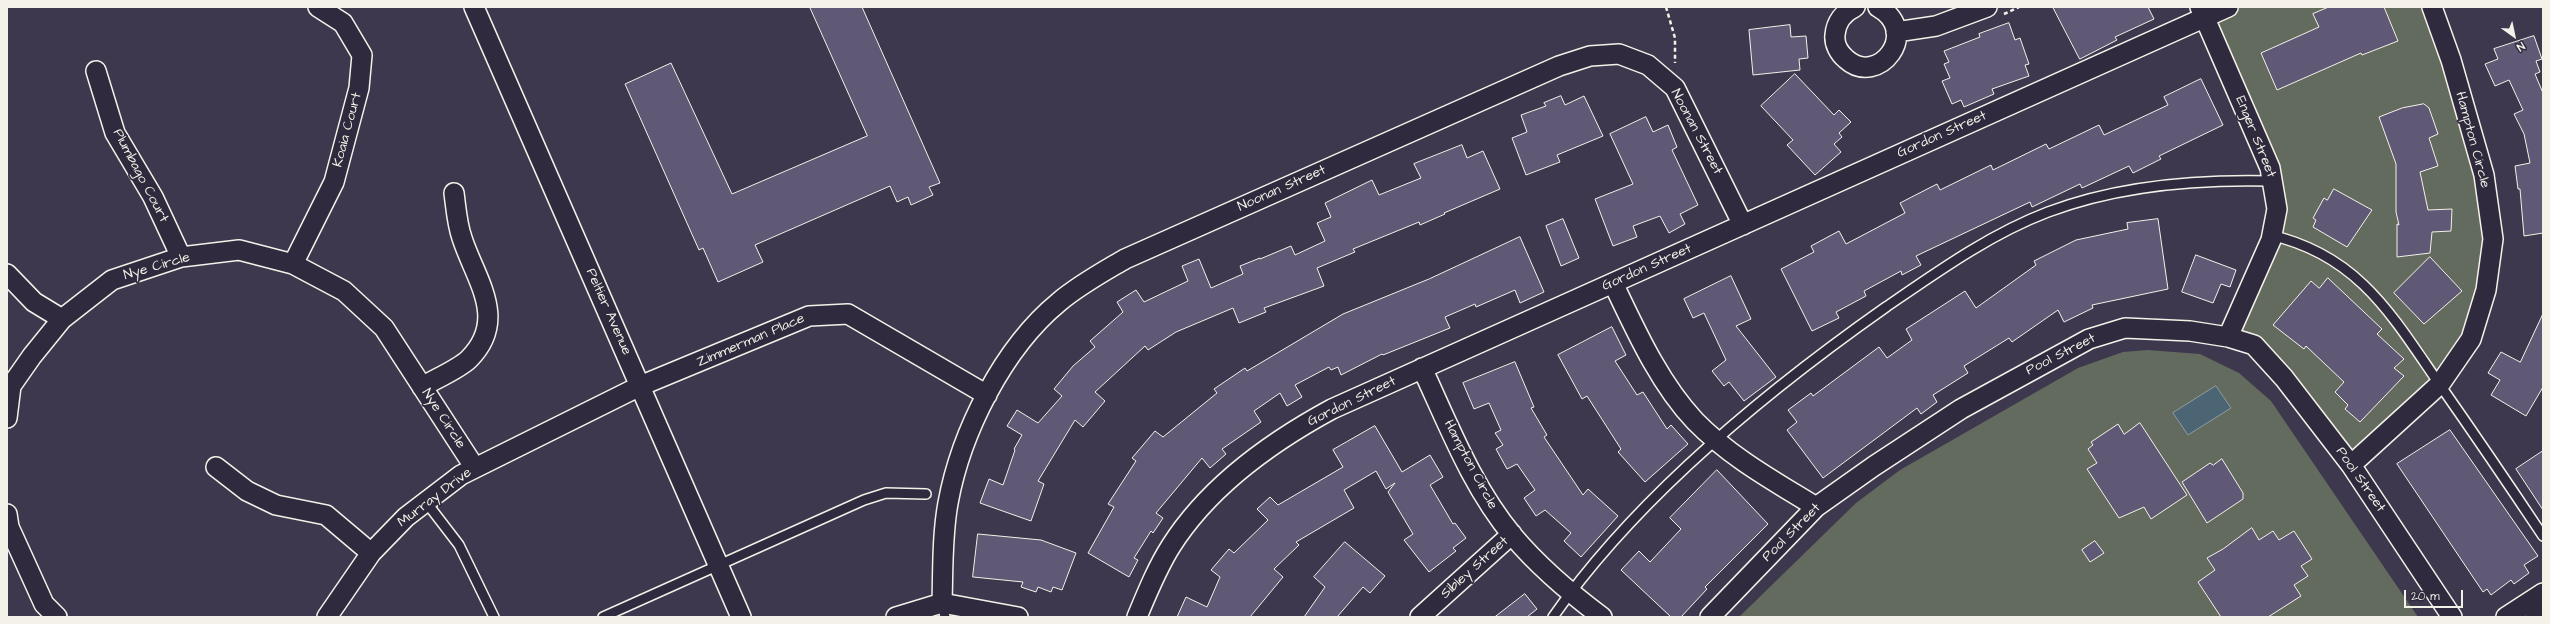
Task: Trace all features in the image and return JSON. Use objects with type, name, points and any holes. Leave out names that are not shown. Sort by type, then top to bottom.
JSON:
[{"type":"street","name":"Koaia Court","points":[[293,264],[334,182],[359,88],[362,55],[343,23],[318,7]]},
{"type":"street","name":"Peltier Avenue","points":[[474,7],[741,617]]},
{"type":"street","points":[[1855,7],[1841,17],[1835,36],[1841,55],[1849,62],[1859,66],[1880,64],[1889,57],[1894,48],[1896,32],[1892,18],[1878,7]]},
{"type":"street","points":[[1896,32],[1936,26],[1987,7]]},
{"type":"street","name":"Gordon Street","points":[[1137,617],[1167,553],[1186,525],[1252,459],[1313,419],[1422,368],[1743,224],[2202,12],[2228,7]]},
{"type":"street","name":"Hampton Circle","points":[[2351,465],[2440,384],[2471,339],[2486,290],[2493,239],[2484,175],[2451,60],[2432,7]]},
{"type":"street","name":"Enger Street","points":[[2202,12],[2270,168],[2277,209],[2270,235],[2271,240],[2228,337]]},
{"type":"street","name":"Noonan Street","points":[[943,610],[943,544],[948,503],[963,446],[987,395],[1023,338],[1059,301],[1125,259],[1559,66],[1590,56],[1619,54],[1648,65],[1675,88],[1743,224]]},
{"type":"street","name":"Plumbago Court","points":[[96,71],[115,133],[153,197],[181,257]]},
{"type":"street","points":[[422,386],[469,360],[485,335],[488,309],[484,287],[461,238],[454,193]]},
{"type":"street","name":"Nye Circle","points":[[7,418],[9,385],[62,319],[112,280],[181,257],[239,250],[293,264],[344,291],[384,328],[475,468]]},
{"type":"street","points":[[7,274],[34,302],[62,319]]},
{"type":"street","points":[[1613,283],[1669,386],[1695,420],[1717,441],[1752,467],[1816,507]]},
{"type":"street","name":"Zimmerman Place","points":[[640,386],[809,316],[848,314],[987,395]]},
{"type":"street","name":"Pool Street","points":[[1710,617],[1816,507],[1880,462],[1961,409],[2089,339],[2125,328],[2156,328],[2228,337],[2254,345],[2284,378],[2351,465],[2452,617]]},
{"type":"street","name":"Hampton Circle","points":[[1422,368],[1471,472],[1512,534],[1540,565],[1570,593],[1602,617]]},
{"type":"street","name":"Murray Drive","points":[[328,617],[371,553],[406,517],[461,475],[640,386]]},
{"type":"street","points":[[216,467],[248,491],[276,505],[326,515],[371,553]]},
{"type":"street","points":[[8,523],[44,604],[56,617]]},
{"type":"street","name":"Sibley Street","points":[[1420,617],[1512,534]]},
{"type":"street","points":[[2506,617],[2537,604]]},
{"type":"street","points":[[896,617],[943,610],[1018,617]]},
{"type":"lane","points":[[1553,617],[1570,593],[1644,509],[1717,441],[1766,399],[1871,318],[1940,270],[2001,234],[2032,219],[2082,201],[2147,187],[2273,182]]},
{"type":"lane","points":[[2270,235],[2310,248],[2330,259],[2364,284],[2404,330],[2543,536]]},
{"type":"lane","points":[[603,617],[864,500],[886,493],[926,494]]},
{"type":"lane","points":[[426,502],[459,545],[494,617]]},
{"type":"path","points":[[1666,7],[1675,38],[1675,88]]},
{"type":"shaded area","points":[[2228,7],[2432,7],[2493,239],[2471,339],[2351,465],[2284,378],[2228,337],[2277,209],[2204,17]]},
{"type":"shaded area","points":[[2147,350],[2200,354],[2239,373],[2271,401],[2418,617],[1739,617],[1856,503],[1900,470],[2078,368],[2123,352]]},
{"type":"water","points":[[2216,386],[2231,408],[2188,435],[2173,413]]},
{"type":"building","points":[[810,7],[862,7],[940,183],[929,187],[933,195],[911,205],[908,197],[897,202],[890,186],[755,245],[763,262],[718,282],[703,248],[699,250],[625,84],[671,63],[732,194],[867,136]]},
{"type":"building","points":[[2053,7],[2148,7],[2154,19],[2115,37],[2117,40],[2080,59]]},
{"type":"building","points":[[2329,7],[2384,7],[2398,41],[2362,55],[2361,53],[2277,90],[2261,53],[2319,27],[2313,14]]},
{"type":"building","points":[[2009,23],[2015,40],[2020,38],[2029,64],[2025,65],[2029,76],[1992,89],[1994,94],[1964,107],[1961,100],[1952,104],[1942,81],[1950,78],[1944,64],[1949,62],[1944,51],[1980,37],[1979,34]]},
{"type":"building","points":[[1790,25],[1791,37],[1806,36],[1808,58],[1799,59],[1800,70],[1753,75],[1749,30]]},
{"type":"building","points":[[2534,36],[2542,59],[2536,61],[2540,72],[2535,74],[2543,93],[2543,233],[2524,236],[2520,189],[2518,189],[2515,166],[2530,163],[2524,134],[2514,114],[2523,110],[2509,80],[2495,86],[2485,64],[2498,59],[2494,49]]},
{"type":"building","points":[[1795,74],[1834,115],[1839,110],[1851,122],[1839,133],[1842,137],[1834,144],[1841,152],[1815,175],[1787,145],[1793,140],[1761,106]]},
{"type":"building","points":[[2201,79],[2223,125],[2159,156],[2161,159],[2133,173],[2129,166],[2082,188],[2080,184],[2032,207],[2030,202],[1916,256],[1921,265],[1902,275],[1901,271],[1864,291],[1866,296],[1836,312],[1839,318],[1812,331],[1781,269],[1814,252],[1811,246],[1839,231],[1846,244],[1905,213],[1900,203],[1937,184],[1940,190],[1991,165],[1993,170],[2046,144],[2049,149],[2099,125],[2104,135],[2168,105],[2164,97]]},
{"type":"building","points":[[1561,96],[1565,105],[1584,96],[1603,136],[1557,155],[1560,162],[1526,175],[1512,138],[1527,132],[1521,115],[1546,106],[1544,103]]},
{"type":"building","points":[[2424,104],[2429,108],[2438,134],[2429,138],[2438,166],[2420,172],[2428,210],[2452,209],[2451,231],[2432,232],[2430,253],[2397,257],[2397,224],[2399,225],[2396,212],[2396,164],[2379,117],[2402,108]]},
{"type":"building","points":[[1646,117],[1653,132],[1668,125],[1677,147],[1672,150],[1698,205],[1680,214],[1685,224],[1669,233],[1660,216],[1633,226],[1637,237],[1613,246],[1595,199],[1633,184],[1610,134]]},
{"type":"building","points":[[1462,145],[1467,158],[1483,151],[1500,189],[1420,225],[1419,222],[1353,249],[1355,252],[1317,268],[1324,286],[1264,308],[1266,312],[1239,323],[1233,308],[1176,332],[1148,350],[1145,346],[1095,392],[1105,401],[1083,427],[1075,420],[1038,481],[1044,484],[1031,521],[980,503],[989,479],[1003,485],[1015,450],[1014,449],[1022,435],[1007,426],[1017,410],[1038,423],[1062,396],[1054,389],[1073,366],[1095,347],[1090,341],[1123,312],[1117,302],[1136,290],[1144,302],[1188,281],[1182,266],[1199,259],[1211,288],[1243,274],[1240,266],[1260,258],[1291,246],[1295,255],[1325,241],[1317,223],[1331,217],[1325,203],[1372,180],[1379,195],[1421,178],[1414,164]]},
{"type":"building","points":[[2334,189],[2372,210],[2347,247],[2313,227],[2316,220],[2313,218],[2324,198],[2327,200]]},
{"type":"building","points":[[1563,219],[1579,258],[1561,266],[1546,226]]},
{"type":"building","points":[[2158,219],[2168,289],[2092,305],[2093,308],[2064,322],[2058,310],[2012,342],[2009,338],[1964,366],[1968,373],[1933,395],[1937,402],[1921,414],[1917,408],[1823,478],[1787,430],[1797,422],[1788,410],[1811,393],[1813,396],[1879,347],[1887,358],[1912,340],[1906,329],[1965,291],[1976,308],[2036,265],[2034,261],[2076,240],[2128,229],[2127,223]]},
{"type":"building","points":[[1520,237],[1544,292],[1520,303],[1515,290],[1476,307],[1475,304],[1445,317],[1450,328],[1383,355],[1382,354],[1341,375],[1338,367],[1331,370],[1329,367],[1295,385],[1302,397],[1287,406],[1280,393],[1254,411],[1261,422],[1222,449],[1226,454],[1210,468],[1202,458],[1156,513],[1163,518],[1153,533],[1151,531],[1134,558],[1138,560],[1129,577],[1088,553],[1114,507],[1108,504],[1136,461],[1132,458],[1155,431],[1163,437],[1217,393],[1214,389],[1245,368],[1247,371],[1343,314],[1429,279]]},
{"type":"building","points":[[2196,255],[2236,270],[2230,287],[2221,284],[2213,303],[2182,292]]},
{"type":"building","points":[[2430,257],[2462,291],[2424,324],[2394,293]]},
{"type":"building","points":[[1731,276],[1751,319],[1736,326],[1776,377],[1744,401],[1729,382],[1724,386],[1712,371],[1726,360],[1704,313],[1693,318],[1684,299]]},
{"type":"building","points":[[2328,278],[2382,329],[2377,334],[2404,359],[2394,368],[2404,376],[2360,422],[2345,409],[2348,405],[2335,392],[2344,382],[2306,346],[2304,349],[2273,325],[2311,281],[2319,288]]},
{"type":"building","points":[[2543,314],[2543,387],[2526,416],[2491,395],[2500,380],[2488,373],[2501,352],[2520,362]]},
{"type":"building","points":[[1612,327],[1626,355],[1615,361],[1637,395],[1643,392],[1667,429],[1671,425],[1688,444],[1645,482],[1618,452],[1621,449],[1587,396],[1582,399],[1558,355]]},
{"type":"building","points":[[1515,362],[1534,407],[1531,408],[1547,435],[1544,437],[1583,495],[1588,489],[1618,516],[1581,557],[1564,541],[1571,533],[1545,510],[1536,516],[1524,498],[1535,490],[1517,464],[1507,469],[1496,449],[1503,445],[1495,433],[1501,430],[1489,403],[1474,409],[1463,383]]},
{"type":"building","points":[[2140,423],[2187,495],[2151,519],[2144,507],[2119,518],[2087,469],[2097,463],[2088,449],[2093,445],[2091,442],[2118,424],[2124,434]]},
{"type":"building","points":[[1375,426],[1402,472],[1430,455],[1443,477],[1430,485],[1453,524],[1455,523],[1466,538],[1453,548],[1456,551],[1429,572],[1404,540],[1413,534],[1388,492],[1395,483],[1386,489],[1376,471],[1344,490],[1354,508],[1296,542],[1299,545],[1274,569],[1283,577],[1250,617],[1177,617],[1186,597],[1207,607],[1220,577],[1211,570],[1229,549],[1234,553],[1268,520],[1257,509],[1270,497],[1278,505],[1343,467],[1333,450]]},
{"type":"building","points":[[2450,430],[2538,556],[2524,565],[2529,573],[2514,584],[2511,580],[2491,595],[2487,589],[2483,592],[2397,464]]},
{"type":"building","points":[[2543,451],[2543,510],[2516,469]]},
{"type":"building","points":[[2222,459],[2243,493],[2243,499],[2207,523],[2182,482],[2210,463],[2213,465]]},
{"type":"building","points":[[1717,470],[1768,524],[1705,587],[1707,589],[1681,617],[1671,617],[1621,570],[1639,551],[1650,562],[1681,529],[1670,518]]},
{"type":"building","points":[[2252,528],[2259,540],[2273,531],[2279,540],[2294,531],[2312,559],[2301,566],[2308,576],[2294,585],[2301,596],[2268,617],[2221,617],[2198,582],[2215,570],[2207,558],[2223,549]]},
{"type":"building","points":[[978,534],[1041,540],[1076,553],[1062,590],[1053,587],[1051,592],[1038,587],[1036,592],[1021,587],[1023,582],[973,577]]},
{"type":"building","points":[[2095,541],[2104,553],[2090,562],[2082,550]]},
{"type":"building","points":[[1345,542],[1385,576],[1370,593],[1363,587],[1337,617],[1304,617],[1325,587],[1314,577]]},
{"type":"building","points":[[1525,594],[1537,609],[1527,617],[1495,617]]}]
